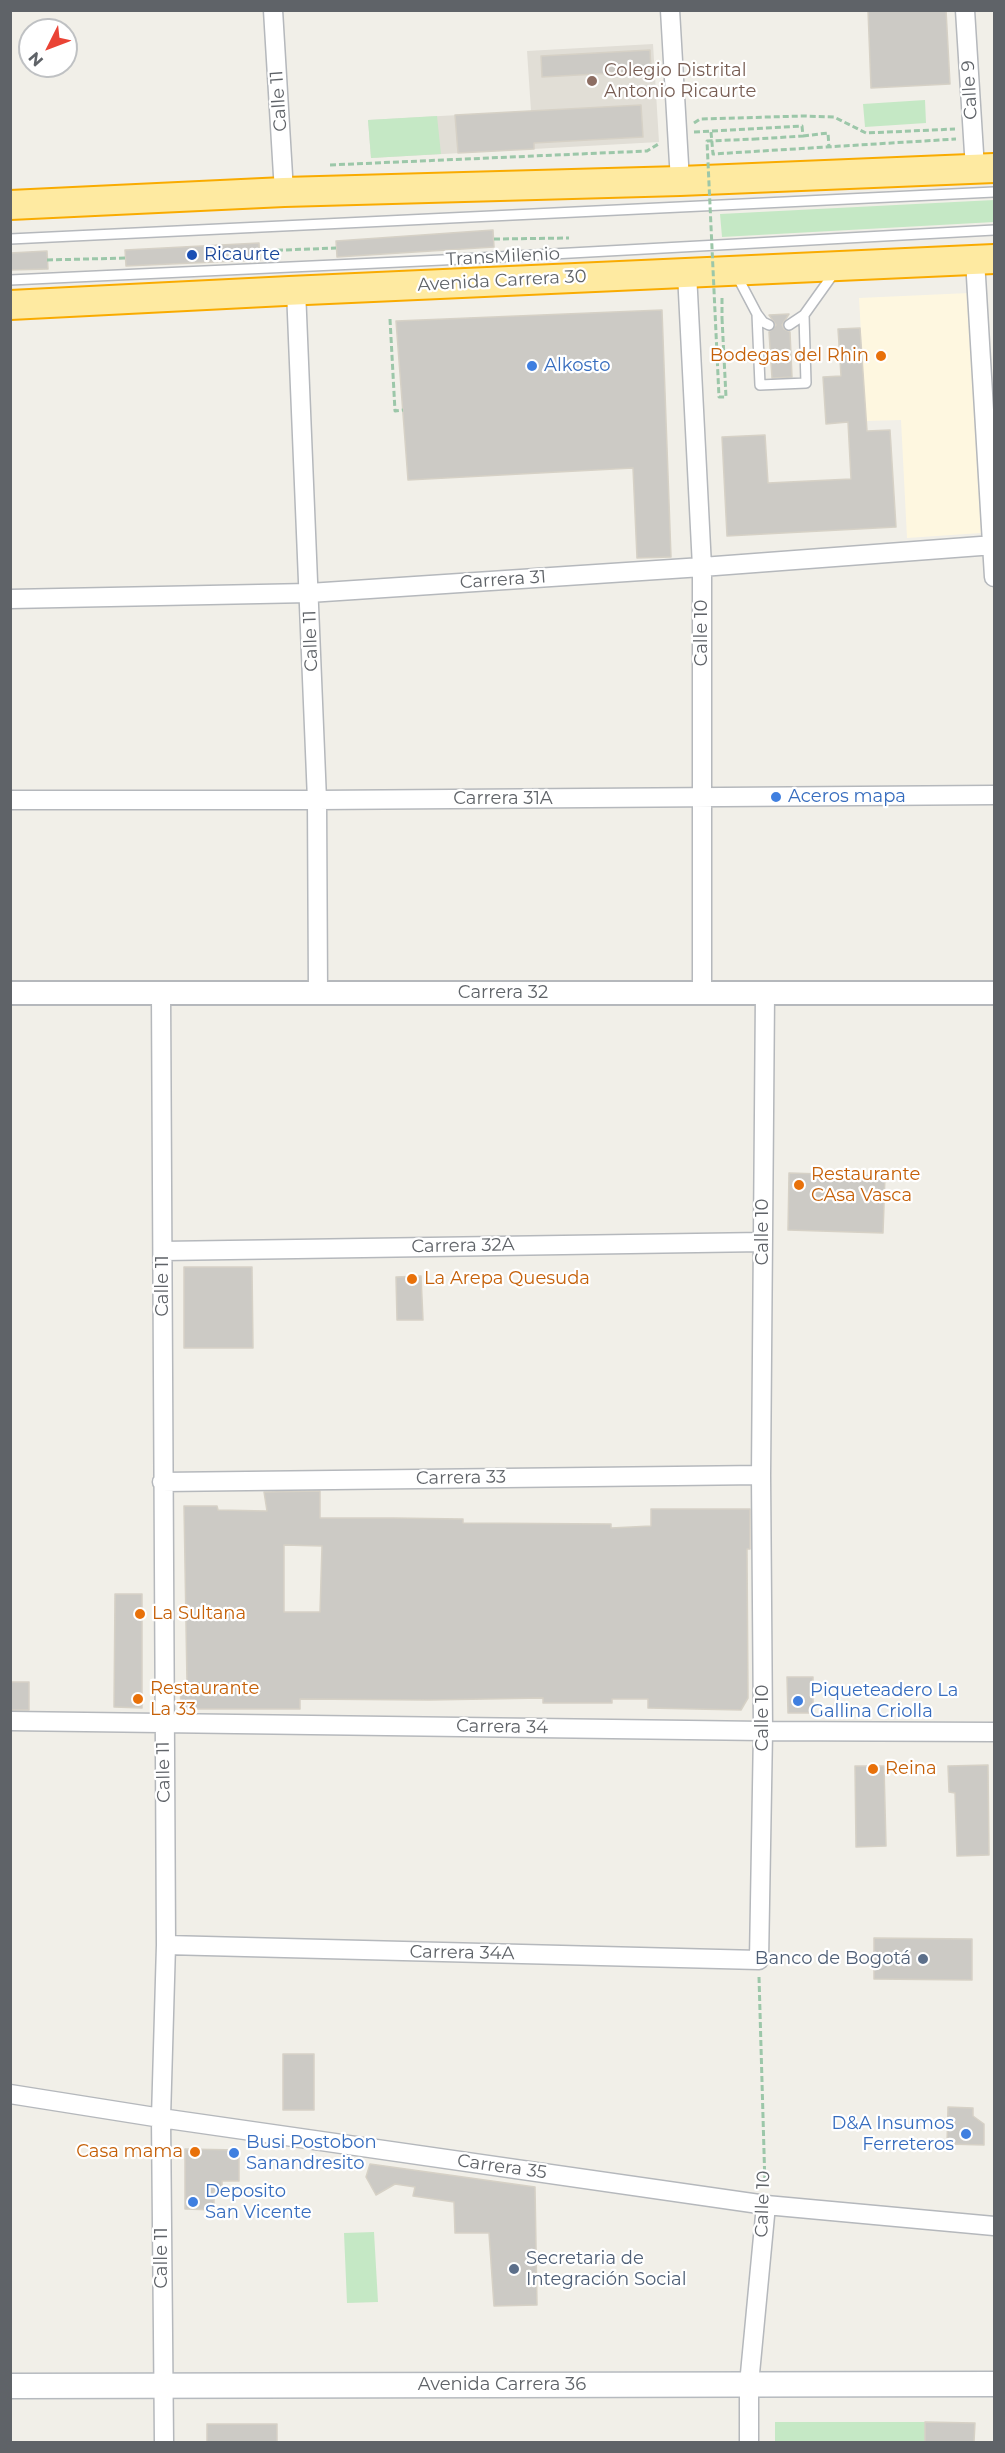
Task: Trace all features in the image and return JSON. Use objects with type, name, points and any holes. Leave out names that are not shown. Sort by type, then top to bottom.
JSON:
[{"type":"highway","points":[[10,205],[284,192],[680,181],[985,168]]},
{"type":"highway","name":"Avenida Carrera 30","points":[[10,305],[985,260]]},
{"type":"main road","name":"Avenida Carrera 36","points":[[10,2386],[994,2384]]},
{"type":"street","name":"Calle 11","points":[[273,10],[284,192]]},
{"type":"street","points":[[670,10],[680,181]]},
{"type":"street","name":"Calle 9","points":[[965,10],[972,134],[985,168]]},
{"type":"street","points":[[985,260],[994,577]]},
{"type":"street","name":"Calle 10","points":[[687,273],[702,567],[702,993]]},
{"type":"street","name":"Calle 11","points":[[296,290],[317,800],[318,993]]},
{"type":"street","name":"Carrera 31","points":[[10,599],[309,593],[994,545]]},
{"type":"street","name":"Carrera 31A","points":[[10,800],[994,795]]},
{"type":"street","name":"Carrera 32","points":[[10,993],[994,993]]},
{"type":"street","name":"Calle 11","points":[[161,993],[166,1945],[161,2118],[164,2442]]},
{"type":"street","name":"Calle 10","points":[[759,1960],[763,1731],[761,1475],[765,993]]},
{"type":"street","name":"Carrera 32A","points":[[163,1251],[763,1242]]},
{"type":"street","name":"Carrera 33","points":[[162,1482],[761,1475]]},
{"type":"street","name":"Carrera 34","points":[[10,1721],[994,1732]]},
{"type":"street","name":"Carrera 34A","points":[[166,1945],[759,1960]]},
{"type":"street","name":"Carrera 35","points":[[10,2094],[161,2118],[766,2205],[994,2226]]},
{"type":"street","name":"Calle 10","points":[[749,2442],[749,2384],[766,2205]]},
{"type":"lane","points":[[10,239],[994,192]]},
{"type":"lane","name":"TransMilenio","points":[[10,280],[994,230]]},
{"type":"lane","points":[[789,325],[804,315],[837,268]]},
{"type":"lane","points":[[735,271],[757,314],[763,322],[769,325]]},
{"type":"lane","points":[[757,314],[760,385],[806,383],[804,315]]},
{"type":"path","points":[[330,165],[647,151],[700,119],[834,117],[866,133],[972,134]]},
{"type":"path","points":[[803,136],[802,126],[711,132],[713,154],[829,147],[972,134]]},
{"type":"path","points":[[722,298],[726,397],[718,397],[707,141],[828,133],[829,147]]},
{"type":"path","points":[[494,238],[511,238]]},
{"type":"path","points":[[260,251],[336,248]]},
{"type":"path","points":[[47,260],[126,258]]},
{"type":"path","points":[[390,319],[395,411],[403,410]]},
{"type":"path","name":"Calle 10","points":[[759,1960],[766,2205]]},
{"type":"shaded area","name":"Colegio Distrital Antonio Ricaurte","points":[[653,44],[659,142],[371,158],[368,120],[531,111],[527,51]]},
{"type":"shaded area","points":[[969,293],[981,533],[907,538],[901,420],[866,421],[859,298]]},
{"type":"green space","points":[[925,100],[926,123],[865,127],[863,104]]},
{"type":"green space","points":[[437,116],[441,154],[371,158],[368,120]]},
{"type":"green space","points":[[994,200],[994,222],[722,237],[720,214]]},
{"type":"green space","points":[[374,2232],[378,2302],[347,2303],[344,2233]]},
{"type":"green space","points":[[775,2422],[925,2422],[925,2442],[775,2442]]},
{"type":"building","points":[[868,10],[946,10],[950,84],[871,88]]},
{"type":"building","points":[[650,50],[651,71],[542,77],[541,56]]},
{"type":"building","points":[[641,105],[643,137],[534,143],[534,149],[458,153],[455,115]]},
{"type":"building","points":[[493,230],[494,247],[337,257],[336,241]]},
{"type":"building","points":[[259,243],[260,260],[126,266],[125,250]]},
{"type":"building","points":[[47,251],[48,269],[10,270],[10,253]]},
{"type":"building","name":"Alkosto","points":[[662,310],[671,557],[637,558],[633,468],[408,480],[396,321]]},
{"type":"building","points":[[789,314],[782,325],[790,332],[792,377],[772,378],[769,332],[776,325],[769,315]]},
{"type":"building","points":[[860,328],[867,431],[890,430],[896,527],[727,536],[722,437],[765,435],[768,483],[851,479],[848,422],[826,424],[823,377],[841,376],[838,329]]},
{"type":"building","points":[[789,1173],[885,1176],[883,1233],[788,1230]]},
{"type":"building","points":[[184,1267],[252,1267],[253,1348],[184,1348]]},
{"type":"building","points":[[421,1276],[423,1320],[397,1320],[396,1277]]},
{"type":"building","points":[[320,1491],[320,1518],[463,1519],[463,1523],[611,1524],[611,1528],[651,1526],[651,1509],[750,1509],[750,1549],[747,1549],[748,1698],[741,1710],[648,1708],[648,1699],[612,1699],[612,1703],[543,1703],[543,1698],[300,1699],[300,1709],[181,1709],[180,1683],[187,1683],[184,1506],[217,1506],[218,1510],[267,1511],[264,1492]],"holes":[[[284,1545],[322,1546],[320,1612],[284,1612]]]},
{"type":"building","points":[[115,1594],[142,1594],[142,1708],[114,1707]]},
{"type":"building","points":[[787,1677],[813,1677],[813,1713],[788,1713]]},
{"type":"building","points":[[10,1682],[29,1682],[29,1710],[10,1710]]},
{"type":"building","points":[[988,1765],[989,1855],[957,1856],[955,1793],[949,1792],[948,1766]]},
{"type":"building","points":[[855,1766],[884,1766],[886,1846],[856,1847]]},
{"type":"building","name":"Banco de Bogotá","points":[[874,1938],[972,1939],[972,1980],[874,1979]]},
{"type":"building","points":[[283,2054],[314,2054],[314,2110],[283,2110]]},
{"type":"building","name":"D&A Insumos Ferreteros","points":[[948,2107],[973,2108],[973,2116],[984,2124],[984,2145],[947,2144]]},
{"type":"building","points":[[185,2149],[239,2150],[239,2181],[222,2181],[222,2191],[214,2191],[214,2210],[185,2209]]},
{"type":"building","name":"Secretaria de Integración Social","points":[[370,2164],[535,2187],[537,2305],[494,2306],[489,2233],[455,2233],[454,2202],[413,2196],[415,2187],[395,2184],[376,2195],[366,2177]]},
{"type":"building","points":[[925,2422],[975,2423],[974,2442],[925,2442]]},
{"type":"building","points":[[207,2424],[277,2424],[277,2442],[207,2442]]},
{"type":"place","name":"Colegio Distrital Antonio Ricaurte","points":[[592,81]]},
{"type":"place","name":"Ricaurte","points":[[192,255]]},
{"type":"place","name":"Bodegas del Rhin","points":[[881,356]]},
{"type":"place","name":"Alkosto","points":[[532,366]]},
{"type":"place","name":"Aceros mapa","points":[[776,797]]},
{"type":"place","name":"Restaurante CAsa Vasca","points":[[799,1185]]},
{"type":"place","name":"La Arepa Quesuda","points":[[412,1279]]},
{"type":"place","name":"La Sultana","points":[[140,1614]]},
{"type":"place","name":"Restaurante La 33","points":[[138,1699]]},
{"type":"place","name":"Piqueteadero La Gallina Criolla","points":[[798,1701]]},
{"type":"place","name":"Reina","points":[[873,1769]]},
{"type":"place","name":"Banco de Bogotá","points":[[923,1959]]},
{"type":"place","name":"D&A Insumos Ferreteros","points":[[966,2134]]},
{"type":"place","name":"Casa mama","points":[[195,2152]]},
{"type":"place","name":"Busi Postobon Sanandresito","points":[[234,2153]]},
{"type":"place","name":"Deposito San Vicente","points":[[193,2202]]},
{"type":"place","name":"Secretaria de Integración Social","points":[[514,2269]]}]
